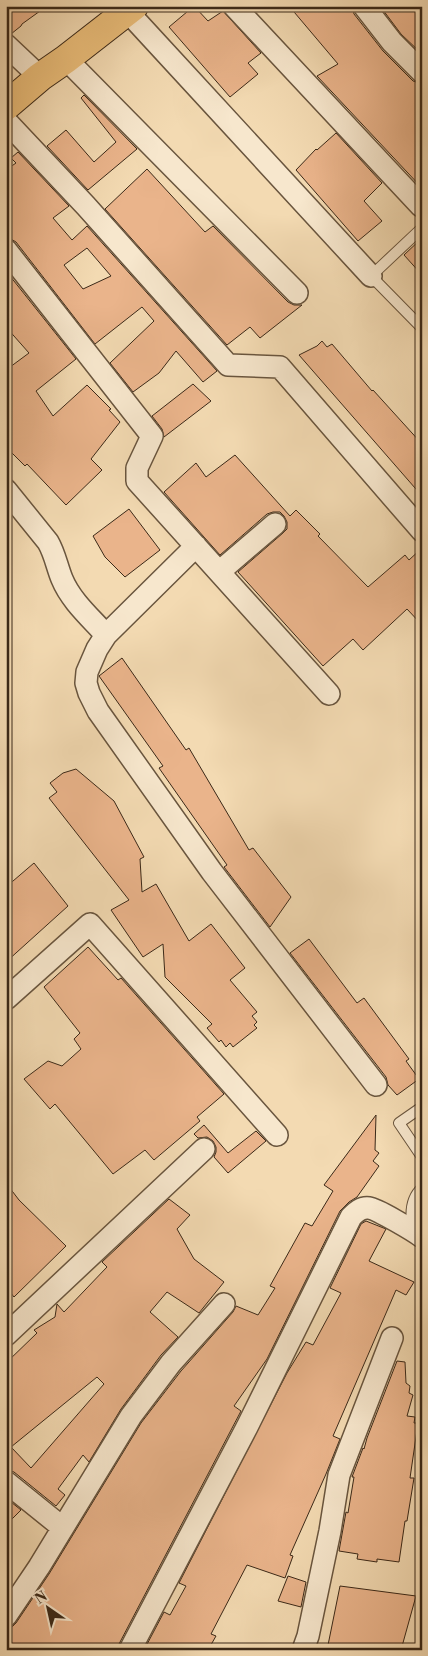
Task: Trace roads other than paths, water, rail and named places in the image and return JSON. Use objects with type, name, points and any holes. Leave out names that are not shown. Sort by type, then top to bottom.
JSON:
[{"type":"main road","points":[[6,106],[40,77],[131,9]]},
{"type":"street","points":[[234,6],[422,206]]},
{"type":"street","points":[[364,6],[392,42],[422,72]]},
{"type":"street","points":[[131,9],[371,276]]},
{"type":"street","points":[[6,45],[40,77]]},
{"type":"street","points":[[66,59],[297,293]]},
{"type":"street","points":[[6,121],[228,365],[280,367],[422,531]]},
{"type":"street","points":[[6,250],[152,436],[137,468],[137,481],[329,694]]},
{"type":"street","points":[[6,490],[48,542],[68,591],[106,635]]},
{"type":"street","points":[[219,572],[275,524]]},
{"type":"street","points":[[196,546],[106,635],[87,672],[86,683],[89,693],[98,711],[212,872],[376,1085]]},
{"type":"street","points":[[6,999],[90,924],[277,1135]]},
{"type":"street","points":[[6,1335],[204,1149]]},
{"type":"street","points":[[130,1650],[247,1427],[351,1217],[361,1209],[370,1208],[418,1234]]},
{"type":"street","points":[[6,1616],[63,1528],[131,1416],[171,1363],[224,1304]]},
{"type":"street","points":[[303,1650],[310,1627],[330,1530],[339,1475],[392,1338]]},
{"type":"street","points":[[6,1482],[63,1528]]},
{"type":"lane","points":[[422,228],[371,276],[422,328]]},
{"type":"lane","points":[[422,1107],[399,1123],[422,1157]]},
{"type":"lane","points":[[418,1234],[411,1219],[411,1209],[416,1194],[422,1188]]}]
